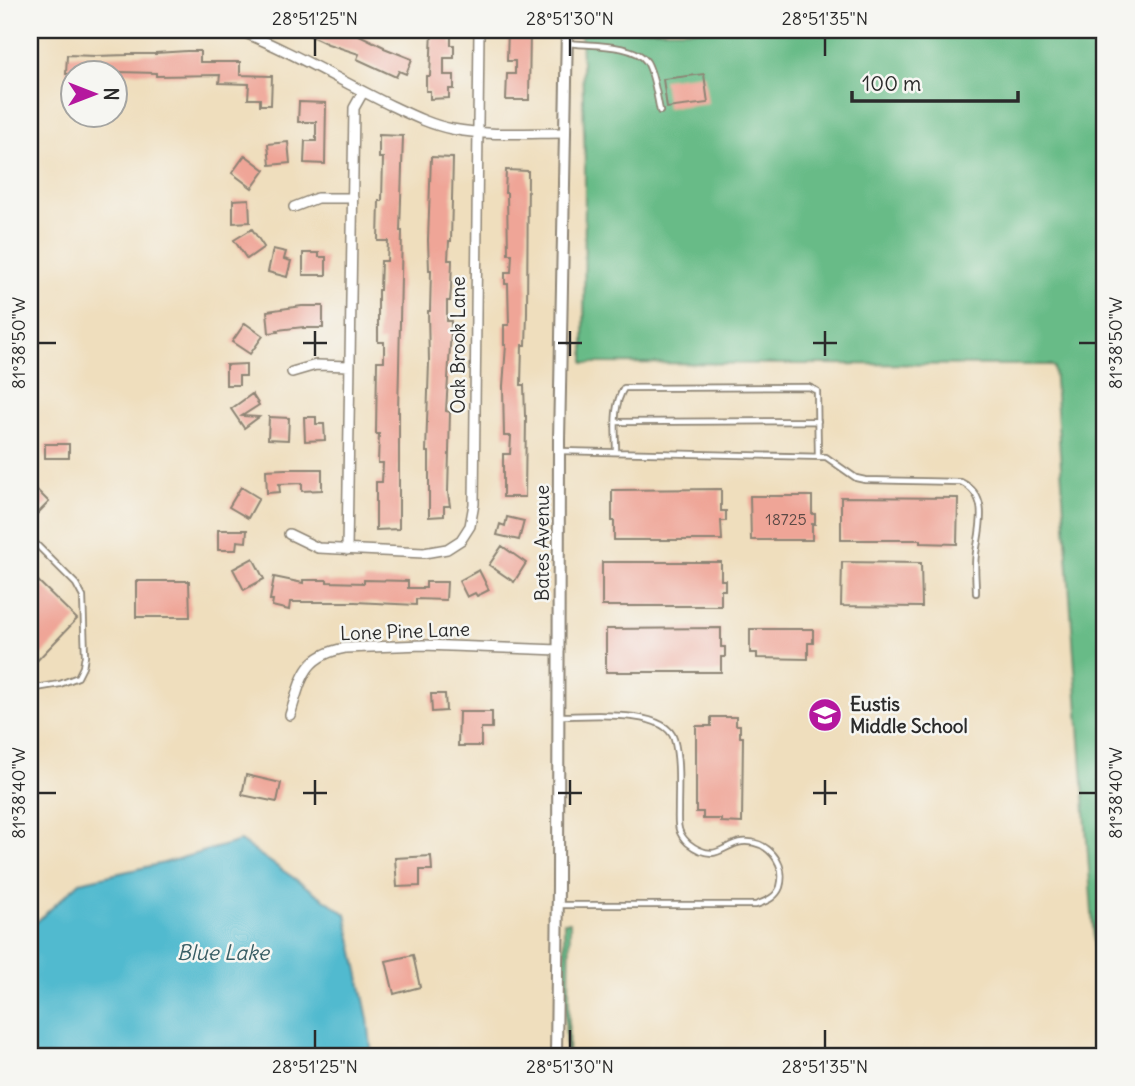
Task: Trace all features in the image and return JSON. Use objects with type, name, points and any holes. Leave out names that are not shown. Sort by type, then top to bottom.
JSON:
[{"type":"street","points":[[237,30],[260,38],[427,122],[477,133],[565,133]]},
{"type":"street","name":"Oak Brook Lane","points":[[289,534],[318,548],[424,553],[447,549],[461,540],[470,526],[474,504],[478,30]]},
{"type":"street","name":"Bates Avenue","points":[[555,1056],[559,451],[567,30]]},
{"type":"street","points":[[347,550],[355,108],[363,92]]},
{"type":"street","points":[[294,208],[317,198],[353,198]]},
{"type":"street","points":[[292,372],[316,366],[350,366]]},
{"type":"street","name":"Lone Pine Lane","points":[[290,715],[303,675],[320,656],[333,650],[423,645],[559,650]]},
{"type":"lane","points":[[567,43],[619,48],[643,57],[648,64],[660,111]]},
{"type":"lane","points":[[616,452],[618,402],[624,388],[809,387],[817,391],[818,457]]},
{"type":"lane","points":[[616,422],[818,421]]},
{"type":"lane","points":[[559,451],[826,457],[856,478],[865,481],[961,482],[970,486],[978,496],[980,505],[981,517],[975,555],[976,593]]},
{"type":"lane","points":[[30,538],[76,584],[83,597],[85,656],[78,677],[60,684],[30,689]]},
{"type":"lane","points":[[558,905],[756,905],[772,899],[779,889],[782,874],[777,859],[767,847],[741,842],[714,853],[702,852],[689,844],[678,832],[674,737],[666,726],[651,720],[620,716],[559,716]]},
{"type":"green space","points":[[581,30],[1105,30],[1105,1056],[1102,1056],[1054,367],[584,363],[585,166]]},
{"type":"green space","points":[[564,922],[570,922],[568,1056],[566,1056]]},
{"type":"water","name":"Blue Lake","points":[[240,841],[346,914],[368,1019],[372,1056],[30,1056],[30,928],[80,882],[164,863]]},
{"type":"building","points":[[298,30],[349,30],[412,59],[406,74],[399,71],[396,77],[357,59],[359,54]]},
{"type":"building","points":[[432,30],[451,30],[454,58],[444,58],[444,75],[454,75],[454,89],[449,89],[449,98],[430,99],[430,91],[426,91],[426,76],[430,76]]},
{"type":"building","points":[[508,30],[530,30],[529,100],[506,100],[507,74],[515,74],[515,61],[507,61]]},
{"type":"building","points":[[200,51],[200,62],[240,62],[240,75],[272,76],[271,105],[260,105],[260,99],[248,99],[249,84],[219,83],[220,75],[156,76],[156,73],[130,72],[130,60],[67,60],[67,55]]},
{"type":"building","points":[[704,74],[708,103],[667,108],[663,79]]},
{"type":"building","points":[[299,102],[326,103],[325,164],[304,163],[305,141],[316,141],[316,122],[298,122]]},
{"type":"building","points":[[379,135],[403,136],[398,412],[399,529],[376,530],[376,482],[382,482],[383,463],[378,463],[379,434],[376,434],[377,361],[384,361],[384,342],[378,342],[378,290],[381,261],[387,261],[388,241],[378,241],[383,158],[379,158]]},
{"type":"building","points":[[288,142],[290,163],[270,165],[268,144]]},
{"type":"building","points":[[245,155],[265,170],[252,188],[232,173]]},
{"type":"building","points":[[431,157],[453,158],[448,260],[452,260],[451,289],[450,301],[447,301],[447,321],[451,321],[451,331],[446,411],[450,412],[450,506],[444,506],[444,516],[429,517],[429,452],[426,452]]},
{"type":"building","points":[[506,170],[528,171],[526,345],[522,345],[521,385],[524,385],[526,416],[525,497],[503,497],[503,454],[510,454],[511,436],[504,436],[503,386],[506,345],[504,325],[509,325],[505,272],[511,272],[512,254],[508,254]]},
{"type":"building","points":[[249,199],[250,222],[233,223],[233,200]]},
{"type":"building","points":[[252,229],[264,247],[247,259],[234,240]]},
{"type":"building","points":[[273,249],[286,252],[284,259],[291,261],[287,277],[268,272]]},
{"type":"building","points":[[303,253],[319,253],[319,257],[326,257],[326,275],[303,275]]},
{"type":"building","points":[[323,306],[323,328],[303,327],[269,333],[267,311]]},
{"type":"building","points":[[245,323],[263,336],[250,354],[232,342]]},
{"type":"building","points":[[246,364],[246,376],[239,376],[239,385],[226,385],[226,365]]},
{"type":"building","points":[[252,394],[259,405],[242,416],[259,417],[244,428],[231,409]]},
{"type":"building","points":[[269,417],[289,418],[288,440],[268,439]]},
{"type":"building","points":[[304,417],[316,417],[316,424],[324,424],[325,440],[305,441]]},
{"type":"building","points":[[45,444],[69,444],[69,458],[45,458]]},
{"type":"building","points":[[322,469],[322,490],[302,491],[302,483],[279,484],[280,492],[267,493],[266,470]]},
{"type":"building","points":[[30,483],[49,502],[30,521]]},
{"type":"building","points":[[241,487],[259,498],[248,518],[229,507]]},
{"type":"building","points":[[721,489],[721,511],[726,511],[726,521],[721,521],[722,540],[614,540],[612,490]]},
{"type":"building","points":[[750,496],[812,496],[815,524],[812,524],[812,540],[751,540]]},
{"type":"building","points":[[841,497],[958,498],[957,544],[920,543],[920,540],[841,540]]},
{"type":"building","points":[[507,517],[524,521],[519,540],[497,535],[500,524],[505,526]]},
{"type":"building","points":[[218,530],[247,530],[246,542],[237,541],[236,550],[218,550]]},
{"type":"building","points":[[502,546],[526,563],[514,582],[489,565]]},
{"type":"building","points":[[253,558],[264,579],[244,590],[233,569]]},
{"type":"building","points":[[602,562],[721,562],[721,580],[725,580],[725,590],[721,590],[721,606],[602,606]]},
{"type":"building","points":[[842,562],[921,563],[922,607],[841,606]]},
{"type":"building","points":[[479,570],[489,590],[467,597],[459,581]]},
{"type":"building","points":[[30,573],[77,619],[30,668]]},
{"type":"building","points":[[274,577],[303,583],[303,580],[364,583],[364,580],[408,581],[408,588],[426,588],[426,582],[447,582],[446,600],[416,599],[416,605],[290,602],[289,610],[272,606],[273,600],[270,600]]},
{"type":"building","points":[[136,581],[189,581],[190,617],[136,617]]},
{"type":"building","points":[[721,628],[721,647],[725,647],[725,657],[721,657],[721,672],[606,672],[606,629]]},
{"type":"building","points":[[750,629],[813,629],[813,643],[808,643],[808,659],[757,658],[757,653],[750,653]]},
{"type":"building","points":[[431,694],[445,694],[446,711],[432,712]]},
{"type":"building","points":[[459,712],[492,712],[492,728],[481,728],[481,746],[458,746]]},
{"type":"building","points":[[711,717],[736,717],[736,725],[740,725],[740,737],[743,737],[742,823],[703,819],[703,812],[696,812],[696,726],[711,726]]},
{"type":"building","points":[[246,775],[281,783],[277,802],[242,795]]},
{"type":"building","points":[[431,856],[432,870],[420,870],[420,886],[397,887],[395,858]]},
{"type":"building","points":[[413,955],[420,987],[394,994],[386,961]]},
{"type":"place","name":"Eustis Middle School","points":[[825,715]]}]
